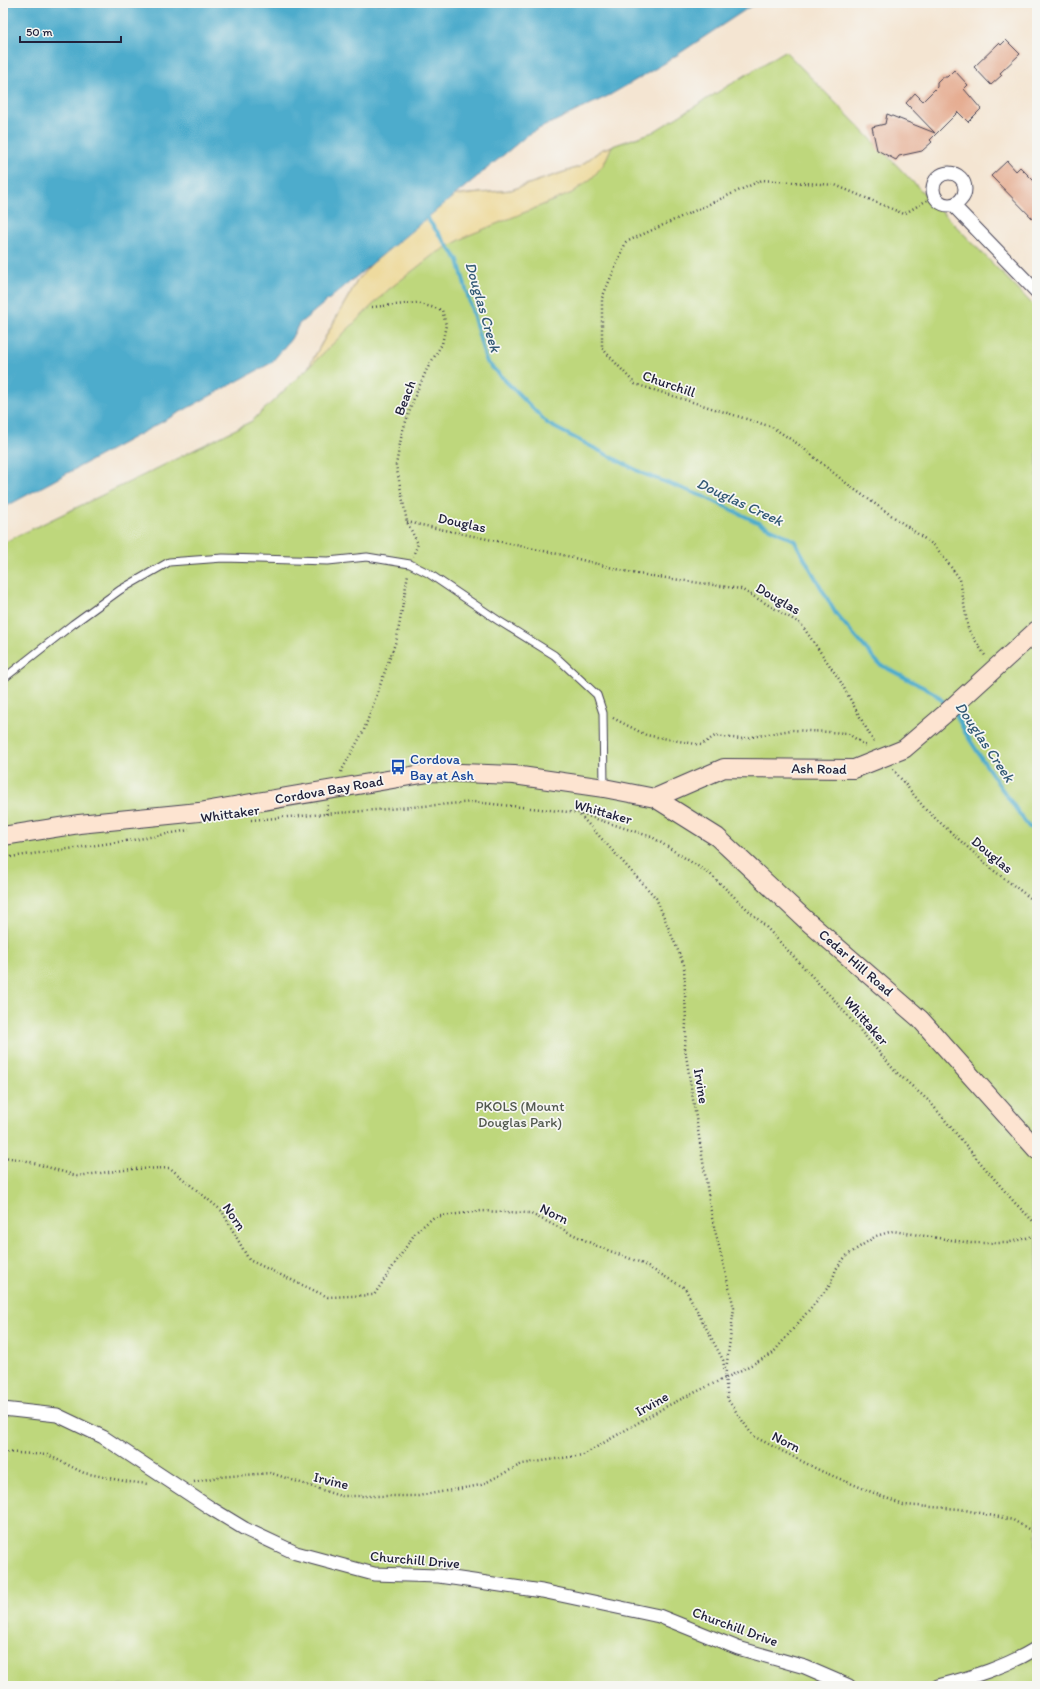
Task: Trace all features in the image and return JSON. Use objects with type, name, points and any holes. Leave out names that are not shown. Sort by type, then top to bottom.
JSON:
[{"type":"main road","name":"Ash Road","points":[[655,798],[724,768],[854,769],[904,749],[1037,630]]},
{"type":"main road","name":"Cordova Bay Road","points":[[3,836],[79,824],[199,812],[434,772],[514,775],[604,788],[655,798]]},
{"type":"main road","name":"Cedar Hill Road","points":[[655,798],[717,837],[807,921],[920,1019],[1037,1150]]},
{"type":"street","points":[[942,173],[953,173],[962,179],[965,189],[962,199],[953,205],[942,204],[934,196],[932,191],[934,180],[942,173]]},
{"type":"street","points":[[953,205],[1037,292]]},
{"type":"street","name":"Churchill Drive","points":[[3,1409],[57,1415],[103,1437],[244,1529],[296,1553],[374,1574],[438,1576],[542,1591],[659,1616],[738,1648],[805,1667],[849,1686]]},
{"type":"street","points":[[938,1686],[978,1676],[1004,1665],[1037,1648]]},
{"type":"lane","points":[[3,679],[120,590],[169,562],[223,558],[328,561],[367,557],[410,564],[428,573],[499,621],[554,655],[597,695],[603,713],[604,788]]},
{"type":"path","name":"Churchill","points":[[934,196],[904,214],[834,185],[762,180],[626,242],[602,298],[602,348],[635,384],[772,427],[798,444],[851,487],[935,546],[960,579],[968,629],[994,669]]},
{"type":"path","name":"Beach","points":[[326,814],[332,789],[364,730],[397,638],[410,564],[418,544],[407,522],[396,465],[402,434],[414,398],[424,376],[442,344],[446,325],[442,310],[417,303],[372,307]]},
{"type":"path","name":"Douglas","points":[[407,522],[564,554],[632,573],[741,589],[801,624],[839,679],[883,758],[926,810],[992,870],[1037,903]]},
{"type":"path","points":[[603,713],[646,735],[701,744],[715,736],[741,739],[791,730],[847,733],[883,758]]},
{"type":"path","name":"Whittaker","points":[[245,821],[474,802],[578,813],[652,837],[710,874],[766,927],[835,1001],[896,1072],[930,1102],[987,1171],[1037,1225]]},
{"type":"path","name":"Irvine","points":[[178,1486],[218,1477],[270,1474],[340,1496],[418,1496],[474,1486],[522,1464],[583,1455],[665,1407],[725,1378],[734,1308],[712,1218],[685,1049],[686,1023],[684,965],[656,898],[578,813]]},
{"type":"path","name":"Whittaker","points":[[3,858],[133,840],[193,829]]},
{"type":"path","name":"Norn","points":[[3,1157],[24,1160],[77,1176],[132,1169],[170,1168],[222,1211],[249,1260],[328,1297],[374,1295],[416,1232],[434,1217],[481,1211],[529,1213],[597,1246],[639,1262],[685,1288],[723,1360],[728,1400],[753,1436],[821,1472],[903,1505],[960,1509],[1013,1520],[1037,1534]]},
{"type":"path","points":[[725,1378],[772,1354],[831,1284],[836,1269],[846,1256],[876,1236],[893,1231],[929,1238],[978,1243],[1007,1243],[1037,1235]]},
{"type":"path","points":[[3,1452],[48,1455],[84,1473],[129,1482],[150,1484]]},
{"type":"green space","name":"PKOLS (Mount Douglas Park)","points":[[785,51],[1037,309],[1037,1686],[3,1686],[3,543],[252,421],[308,368],[357,281],[431,198],[511,190],[579,167],[601,150],[653,132]]},
{"type":"sand","points":[[612,146],[604,164],[592,178],[572,193],[467,236],[433,255],[388,290],[308,368],[357,281],[425,200],[431,198],[511,190],[579,167],[601,150]]},
{"type":"water","points":[[3,3],[760,3],[748,8],[665,63],[610,95],[530,133],[299,324],[291,339],[271,363],[3,508]]},
{"type":"building","points":[[1006,40],[1020,54],[1000,73],[1002,75],[991,85],[974,67],[999,43],[1001,45]]},
{"type":"building","points":[[954,70],[968,85],[964,89],[981,109],[968,122],[958,112],[930,140],[932,142],[922,151],[899,156],[896,160],[877,150],[872,127],[885,124],[887,114],[935,133],[906,103],[915,93],[923,101],[937,87],[937,82],[942,77],[947,77]]},
{"type":"building","points":[[1007,161],[1016,171],[1020,167],[1037,184],[1037,223],[991,176]]},
{"type":"waterway","name":"Douglas Creek","points":[[427,218],[458,260],[486,361],[548,424],[644,474],[705,497],[794,540],[836,614],[879,664],[934,693],[947,705]]},
{"type":"waterway","name":"Douglas Creek","points":[[954,711],[966,734],[999,785],[1029,827],[1037,831]]},
{"type":"place","name":"Cordova Bay at Ash","points":[[398,767]]}]
